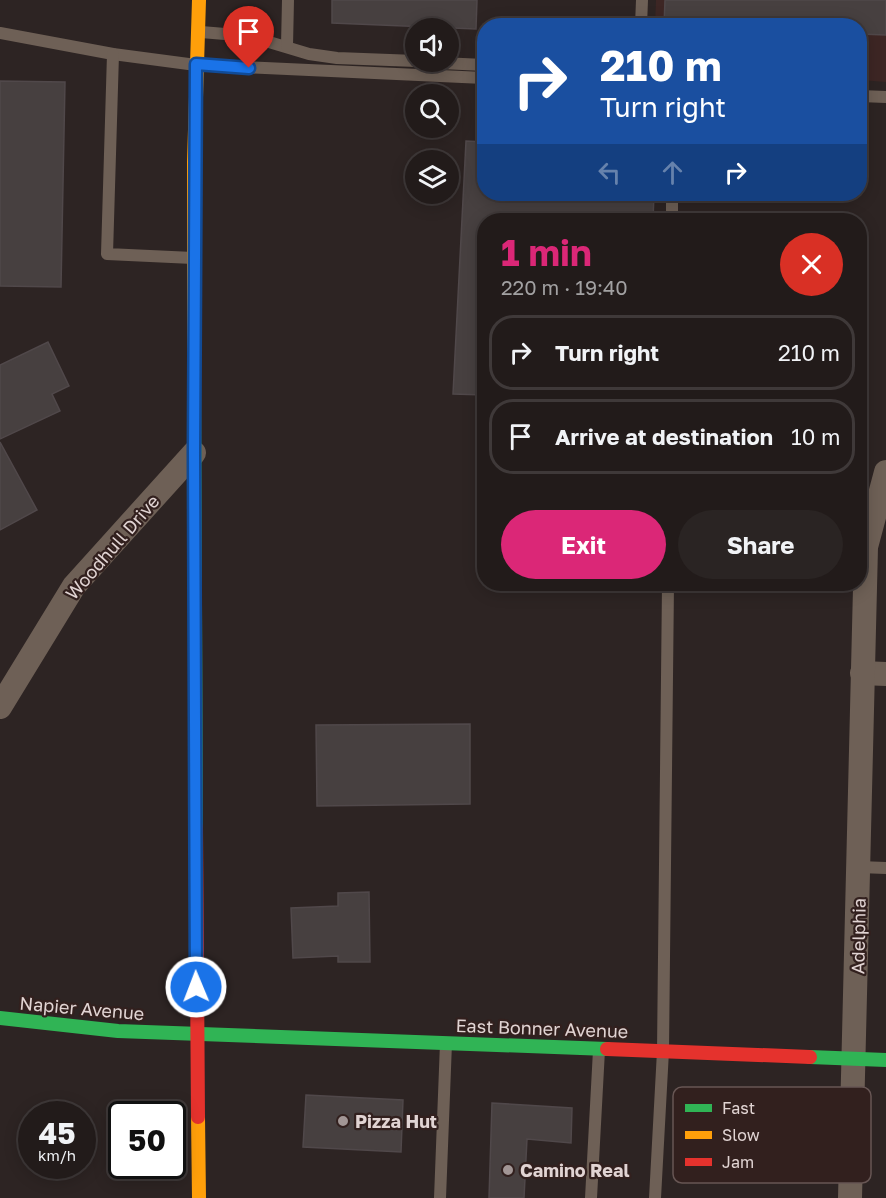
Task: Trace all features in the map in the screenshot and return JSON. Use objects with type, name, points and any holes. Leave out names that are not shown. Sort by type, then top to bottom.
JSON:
[{"type":"main road","points":[[199,0],[194,258],[199,1198]]},
{"type":"main road","name":"Napier Avenue","points":[[0,1018],[48,1027],[197,1033]]},
{"type":"main road","name":"East Bonner Avenue","points":[[197,1033],[886,1060]]},
{"type":"street","name":"Woodhull Drive","points":[[0,707],[74,586],[194,453]]},
{"type":"street","name":"Adelphia","points":[[867,543],[886,472]]},
{"type":"street","name":"Adelphia","points":[[854,1087],[859,867],[874,674],[867,563]]},
{"type":"street","name":"Adelphia","points":[[850,1198],[851,1183]]},
{"type":"lane","points":[[286,46],[288,0]]},
{"type":"lane","points":[[641,18],[642,0]]},
{"type":"lane","points":[[197,32],[249,36],[309,54],[337,58],[405,61]]},
{"type":"lane","points":[[0,33],[113,54],[196,64],[477,78]]},
{"type":"lane","points":[[113,54],[107,254],[194,258]]},
{"type":"lane","points":[[459,63],[477,64]]},
{"type":"lane","points":[[867,96],[886,97]]},
{"type":"lane","points":[[655,1198],[663,1051],[668,591]]},
{"type":"lane","points":[[859,867],[886,868]]},
{"type":"lane","points":[[440,1198],[446,1042]]},
{"type":"lane","points":[[591,1198],[599,1048]]},
{"type":"shaded area","points":[[656,0],[886,0],[886,82],[867,81],[867,18],[655,18]]},
{"type":"building","points":[[332,0],[477,0],[476,29],[459,28],[459,18],[405,18],[405,26],[332,23]]},
{"type":"building","points":[[665,0],[886,0],[886,35],[867,34],[867,18],[664,18]]},
{"type":"building","points":[[0,81],[65,82],[61,287],[0,286]]},
{"type":"building","points":[[466,141],[477,142],[477,201],[654,201],[653,213],[477,213],[477,395],[453,394]]},
{"type":"building","points":[[48,342],[69,386],[52,394],[60,411],[0,439],[0,365]]},
{"type":"building","points":[[0,442],[37,510],[0,530]]},
{"type":"building","points":[[470,724],[470,804],[317,806],[316,725]]},
{"type":"building","points":[[369,892],[370,962],[338,962],[338,956],[293,958],[291,908],[338,906],[338,893]]},
{"type":"building","points":[[306,1095],[403,1100],[401,1152],[303,1147]]},
{"type":"building","name":"Camino Real","points":[[492,1103],[572,1108],[571,1143],[527,1139],[524,1198],[489,1198]]},
{"type":"traffic: fast","points":[[194,375],[196,827]]},
{"type":"traffic: fast","points":[[0,1018],[118,1031],[607,1049]]},
{"type":"traffic: fast","points":[[810,1057],[886,1060]]},
{"type":"traffic: slow","points":[[194,375],[194,162],[199,0]]},
{"type":"traffic: slow","points":[[198,1117],[199,1198]]},
{"type":"traffic: jam","points":[[196,827],[198,1117]]},
{"type":"traffic: jam","points":[[607,1049],[810,1057]]},
{"type":"place","name":"Pizza Hut","points":[[343,1121]]},
{"type":"place","name":"Camino Real","points":[[508,1170]]},
{"type":"route","points":[[196,987],[194,684],[196,64],[249,68]]}]
